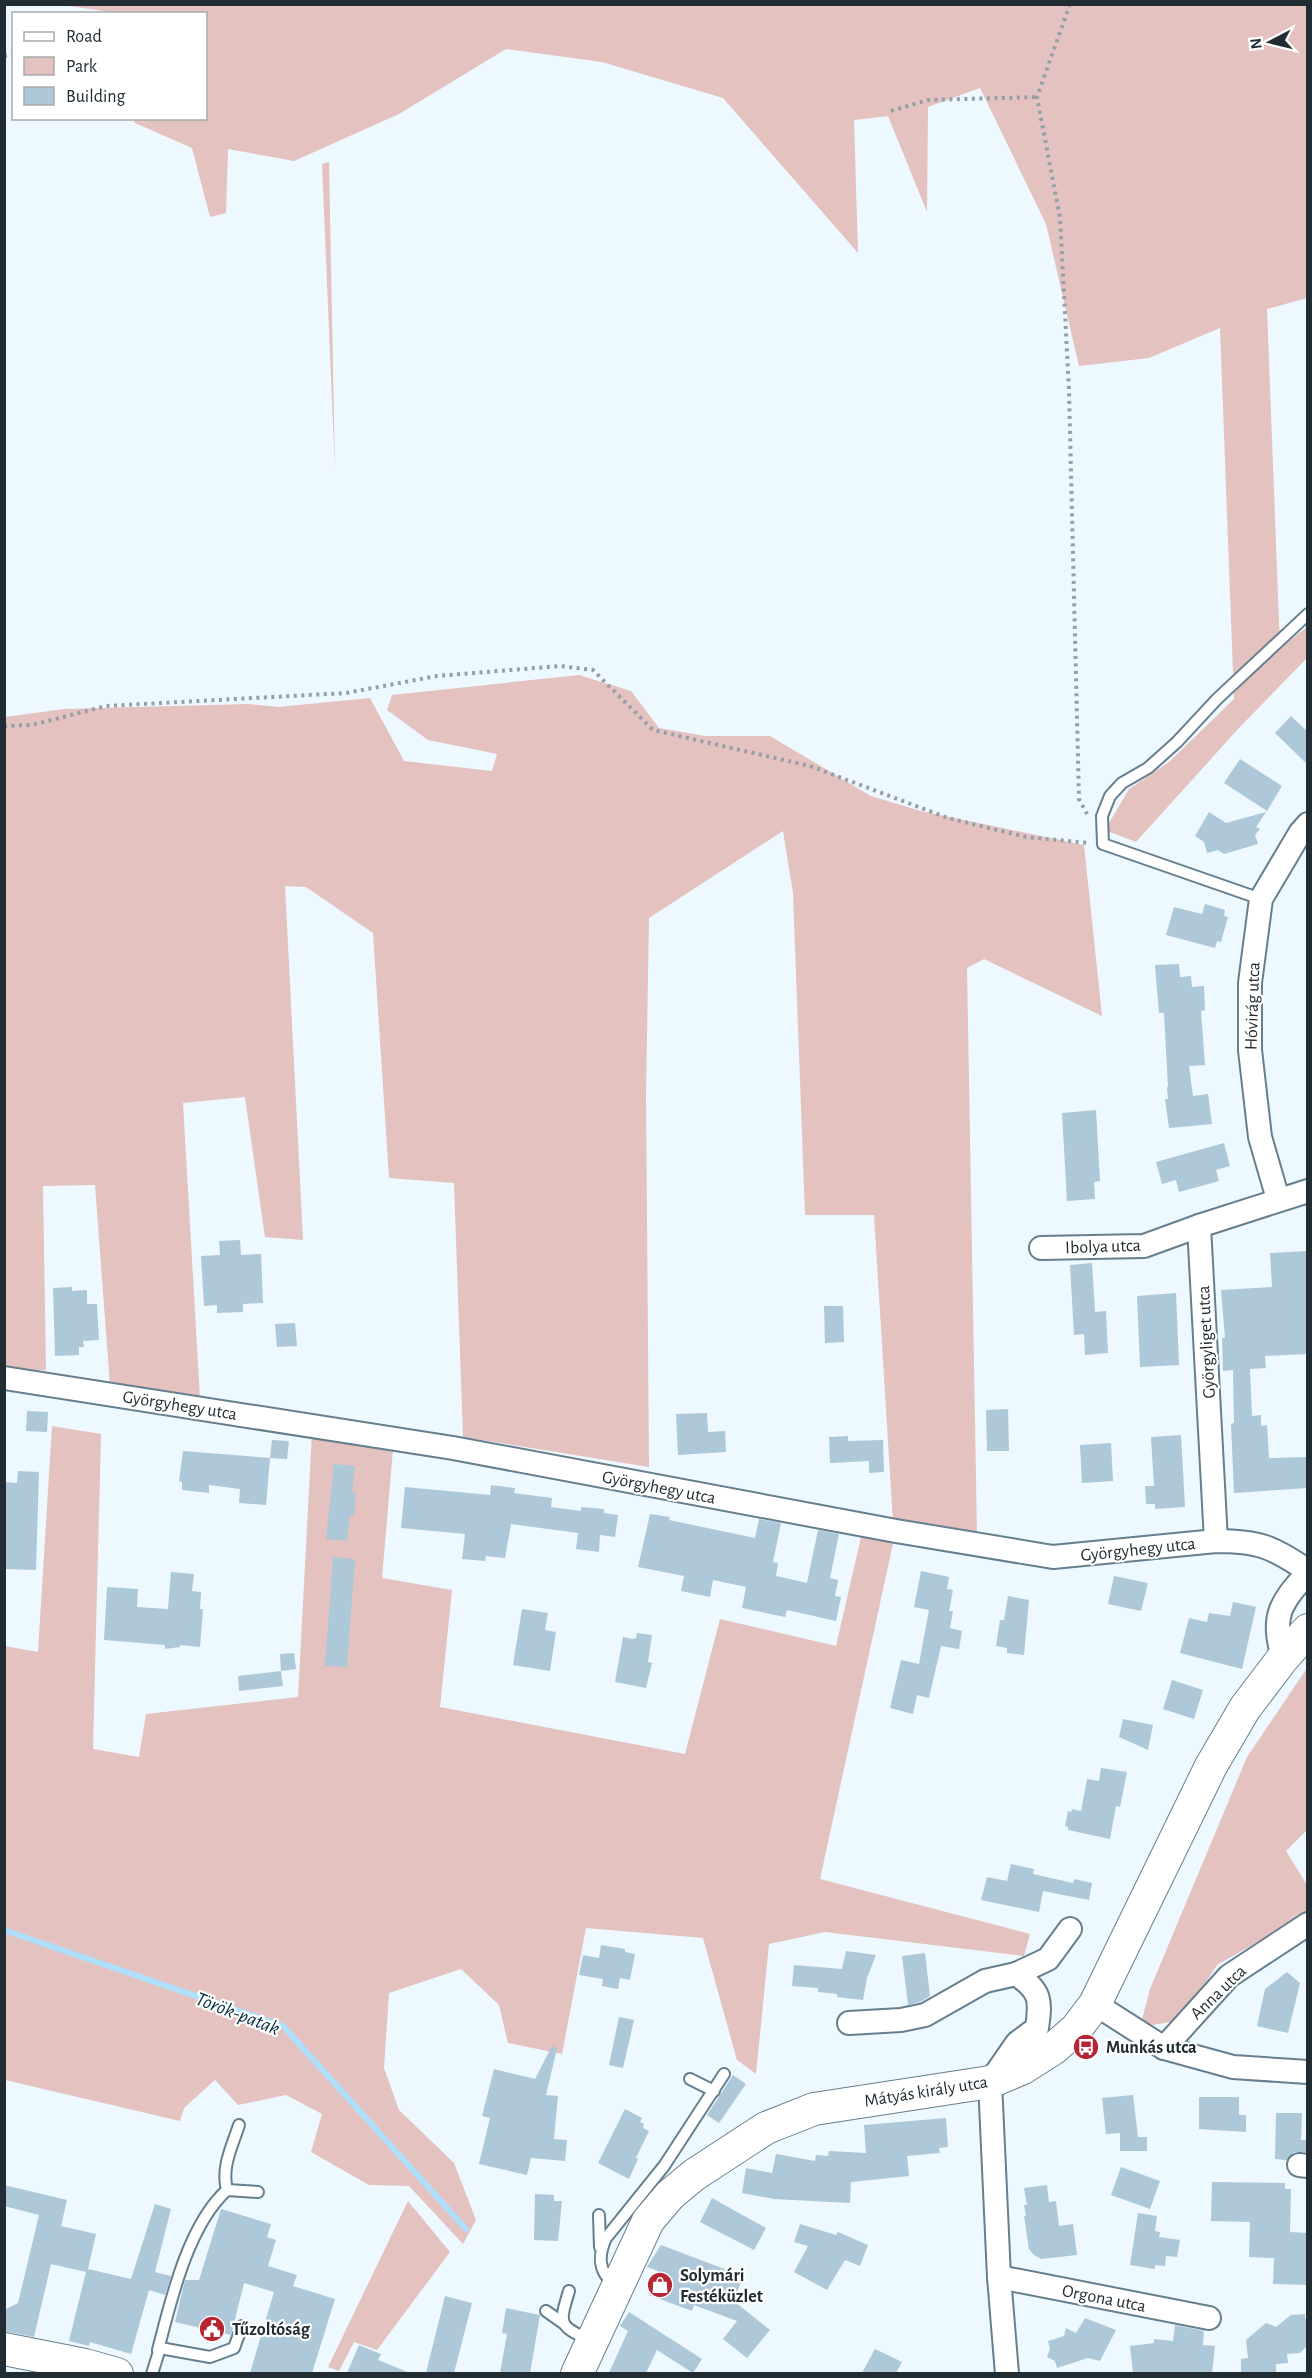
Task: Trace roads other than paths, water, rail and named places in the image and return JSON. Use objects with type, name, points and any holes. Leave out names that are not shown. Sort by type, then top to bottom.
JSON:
[{"type":"main road","name":"Mátyás király utca","points":[[577,2373],[648,2221],[670,2195],[722,2155],[766,2128],[814,2109],[990,2082],[1023,2068],[1053,2049],[1076,2029],[1095,2004],[1211,1766],[1245,1708],[1283,1658],[1308,1630]]},
{"type":"main road","points":[[17,2355],[84,2369],[117,2373]]},
{"type":"street","name":"Hóvirág utca","points":[[1278,1199],[1260,1137],[1250,1050],[1250,983],[1261,899],[1300,833],[1308,824]]},
{"type":"street","points":[[1199,1226],[1308,1191]]},
{"type":"street","name":"Ibolya utca","points":[[1041,1248],[1144,1246],[1199,1226]]},
{"type":"street","name":"Györgyliget utca","points":[[1199,1226],[1216,1540]]},
{"type":"street","name":"Györgyhegy utca","points":[[4,1378],[453,1448],[896,1531],[1053,1557],[1216,1540],[1262,1544],[1280,1551],[1308,1571]]},
{"type":"street","points":[[1283,1658],[1278,1639],[1277,1621],[1286,1598],[1308,1571]]},
{"type":"street","name":"Anna utca","points":[[1164,2048],[1229,1976],[1308,1924]]},
{"type":"street","points":[[849,2023],[901,2020],[925,2015],[986,1981],[1016,1974],[1048,1959],[1070,1929]]},
{"type":"street","points":[[1007,2373],[999,2277],[990,2082],[1017,2043],[1037,2028],[1040,2003],[1029,1982],[1016,1974]]},
{"type":"street","points":[[1095,2004],[1164,2048],[1233,2067],[1308,2072]]},
{"type":"street","name":"Orgona utca","points":[[999,2277],[1209,2318]]},
{"type":"lane","points":[[1261,899],[1103,844],[1102,816],[1110,796],[1122,783],[1148,768],[1178,742],[1217,699],[1308,614]]},
{"type":"lane","points":[[601,2250],[606,2238],[621,2217],[664,2166],[724,2074]]},
{"type":"lane","points":[[690,2079],[714,2091]]},
{"type":"lane","points":[[227,2190],[224,2179],[226,2164],[239,2125]]},
{"type":"lane","points":[[152,2373],[178,2272],[207,2215],[227,2190],[258,2192]]},
{"type":"lane","points":[[599,2215],[601,2269],[605,2276],[617,2286]]},
{"type":"lane","points":[[563,2323],[562,2312],[569,2291]]},
{"type":"lane","points":[[546,2311],[563,2323],[567,2329],[592,2341]]},
{"type":"lane","points":[[158,2350],[163,2348],[202,2357],[214,2357],[234,2348],[242,2326]]},
{"type":"waterway","name":"Török-patak","points":[[4,1930],[283,2026],[466,2229]]},
{"type":"place","name":"Munkás utca","points":[[1086,2047]]},
{"type":"place","name":"Solymári Festéküzlet","points":[[660,2285]]},
{"type":"place","name":"Tűzoltóság","points":[[212,2329]]}]
